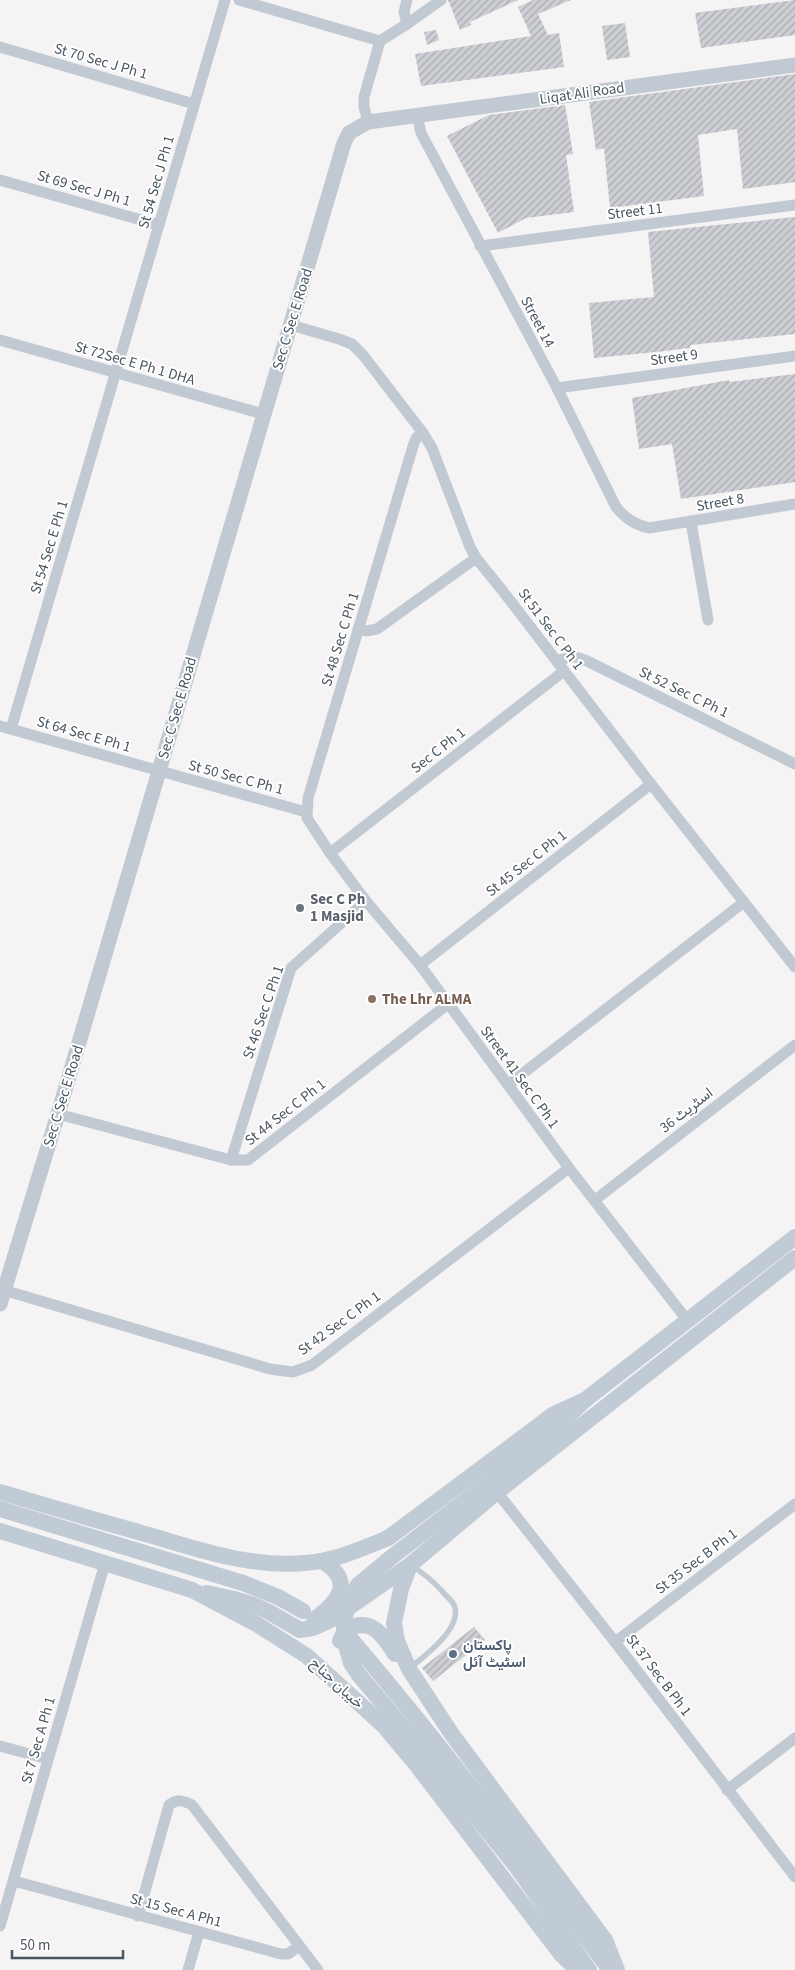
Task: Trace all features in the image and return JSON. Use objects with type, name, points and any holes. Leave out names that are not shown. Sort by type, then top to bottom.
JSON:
[{"type":"main road","points":[[590,1970],[516,1866],[359,1675],[351,1662],[344,1639],[344,1621],[349,1601],[358,1585],[393,1556],[540,1443],[585,1400],[795,1238]]},
{"type":"main road","points":[[192,1590],[254,1605],[300,1630],[313,1628],[332,1620],[410,1565],[497,1492],[795,1258]]},
{"type":"main road","points":[[0,1492],[194,1548],[240,1559],[273,1564],[322,1561],[360,1550],[388,1538],[554,1414],[585,1400]]},
{"type":"main road","points":[[0,1509],[243,1582],[278,1597],[303,1611]]},
{"type":"main road","name":"خیبان جناح","points":[[0,1531],[192,1590],[258,1626],[307,1656],[384,1726],[415,1763],[560,1953],[577,1970]]},
{"type":"main road","points":[[313,1628],[315,1619],[334,1602],[341,1584],[338,1573],[322,1561]]},
{"type":"main road","points":[[410,1565],[401,1589],[394,1623],[397,1642],[409,1669],[451,1733],[604,1940],[617,1970]]},
{"type":"main road","points":[[384,1726],[372,1702],[346,1667],[340,1647],[342,1633],[357,1624],[369,1626],[382,1634],[399,1659],[409,1669]]},
{"type":"main road","points":[[350,1638],[402,1700],[522,1853],[610,1970]]},
{"type":"street","name":"St 54 Sec J Ph 1","points":[[116,373],[225,0]]},
{"type":"street","points":[[239,0],[380,41]]},
{"type":"street","points":[[407,24],[404,12],[408,0]]},
{"type":"street","points":[[368,122],[364,107],[364,97],[380,41],[441,0]]},
{"type":"street","name":"St 70 Sec J Ph 1","points":[[0,47],[194,104]]},
{"type":"street","name":"Liqat Ali Road","points":[[368,122],[795,65]]},
{"type":"street","name":"Street 14","points":[[417,115],[420,133],[557,388],[616,507],[624,517],[634,524],[649,528]]},
{"type":"street","name":"Sec C Sec E Road","points":[[1,1295],[58,1114],[344,143],[349,133],[368,122]]},
{"type":"street","name":"St 69 Sec J Ph 1","points":[[0,180],[159,224]]},
{"type":"street","name":"Street 11","points":[[480,246],[795,206]]},
{"type":"street","name":"St 51 Sec C Ph 1","points":[[291,325],[352,344],[363,354],[423,433],[432,448],[476,558],[795,966]]},
{"type":"street","name":"St 72Sec E Ph 1 DHA","points":[[0,340],[263,414]]},
{"type":"street","name":"Street 9","points":[[557,388],[795,356]]},
{"type":"street","name":"St 54 Sec E Ph 1","points":[[5,727],[116,373]]},
{"type":"street","name":"St 48 Sec C Ph 1","points":[[306,812],[308,798],[414,443],[423,433]]},
{"type":"street","name":"Street 8","points":[[649,528],[795,504]]},
{"type":"street","points":[[691,522],[708,620]]},
{"type":"street","points":[[358,629],[366,631],[376,629],[476,558]]},
{"type":"street","name":"St 52 Sec C Ph 1","points":[[557,661],[572,656],[584,660],[795,764]]},
{"type":"street","name":"Sec C Ph 1","points":[[330,853],[564,671]]},
{"type":"street","name":"St 64 Sec E Ph 1","points":[[5,727],[159,771]]},
{"type":"street","name":"St 50 Sec C Ph 1","points":[[159,771],[306,812]]},
{"type":"street","name":"St 45 Sec C Ph 1","points":[[420,965],[651,784]]},
{"type":"street","points":[[306,812],[310,824],[330,853]]},
{"type":"street","name":"Street 41 Sec C Ph 1","points":[[330,853],[366,901],[420,965],[569,1168],[687,1320]]},
{"type":"street","name":"St 46 Sec C Ph 1","points":[[231,1160],[291,968],[366,901]]},
{"type":"street","points":[[508,1085],[744,902]]},
{"type":"street","name":"St 44 Sec C Ph 1","points":[[58,1114],[231,1160],[248,1160],[448,1004]]},
{"type":"street","name":"اسٹریٹ 36","points":[[595,1200],[795,1045]]},
{"type":"street","name":"St 42 Sec C Ph 1","points":[[1,1295],[270,1368],[293,1372],[312,1364],[569,1168]]},
{"type":"street","name":"St 37 Sec B Ph 1","points":[[497,1492],[795,1877]]},
{"type":"street","name":"St 35 Sec B Ph 1","points":[[615,1642],[795,1504]]},
{"type":"street","name":"St 7 Sec A Ph 1","points":[[0,1926],[105,1563]]},
{"type":"street","points":[[727,1790],[795,1738]]},
{"type":"street","points":[[0,1746],[48,1759]]},
{"type":"street","points":[[138,1916],[169,1804],[174,1800],[181,1800],[192,1806],[318,1970]]},
{"type":"street","name":"St 15 Sec A Ph1","points":[[14,1881],[281,1954],[288,1954],[299,1946]]},
{"type":"street","points":[[188,1970],[199,1932]]},
{"type":"lane","points":[[409,1669],[449,1632],[455,1616],[452,1602],[433,1582],[410,1565]]},
{"type":"building","points":[[448,0],[518,0],[470,22],[471,25],[460,30]]},
{"type":"building","points":[[533,0],[571,0],[538,14],[548,35],[559,33],[564,67],[421,86],[415,54],[531,36],[518,7]]},
{"type":"building","points":[[795,0],[795,35],[701,48],[695,13]]},
{"type":"building","points":[[625,23],[630,57],[607,60],[602,26]]},
{"type":"building","points":[[436,30],[439,40],[427,45],[424,32]]},
{"type":"building","points":[[795,74],[795,182],[743,189],[737,129],[698,135],[704,196],[610,208],[604,148],[596,150],[589,102]]},
{"type":"building","points":[[565,105],[573,154],[566,155],[574,212],[526,218],[498,233],[447,136],[489,115]]},
{"type":"building","points":[[795,217],[795,334],[690,345],[690,348],[594,358],[589,303],[654,297],[648,232]]},
{"type":"building","points":[[795,374],[795,482],[681,499],[672,444],[639,449],[632,398],[729,380],[729,382]]},
{"type":"building","name":"پاکستان اسٹیٹ آئل","points":[[474,1627],[485,1640],[433,1681],[422,1668]]},
{"type":"place","name":"Sec C Ph 1 Masjid","points":[[300,908]]},
{"type":"place","name":"The Lhr ALMA","points":[[372,999]]},
{"type":"place","name":"پاکستان اسٹیٹ آئل","points":[[453,1654]]}]
